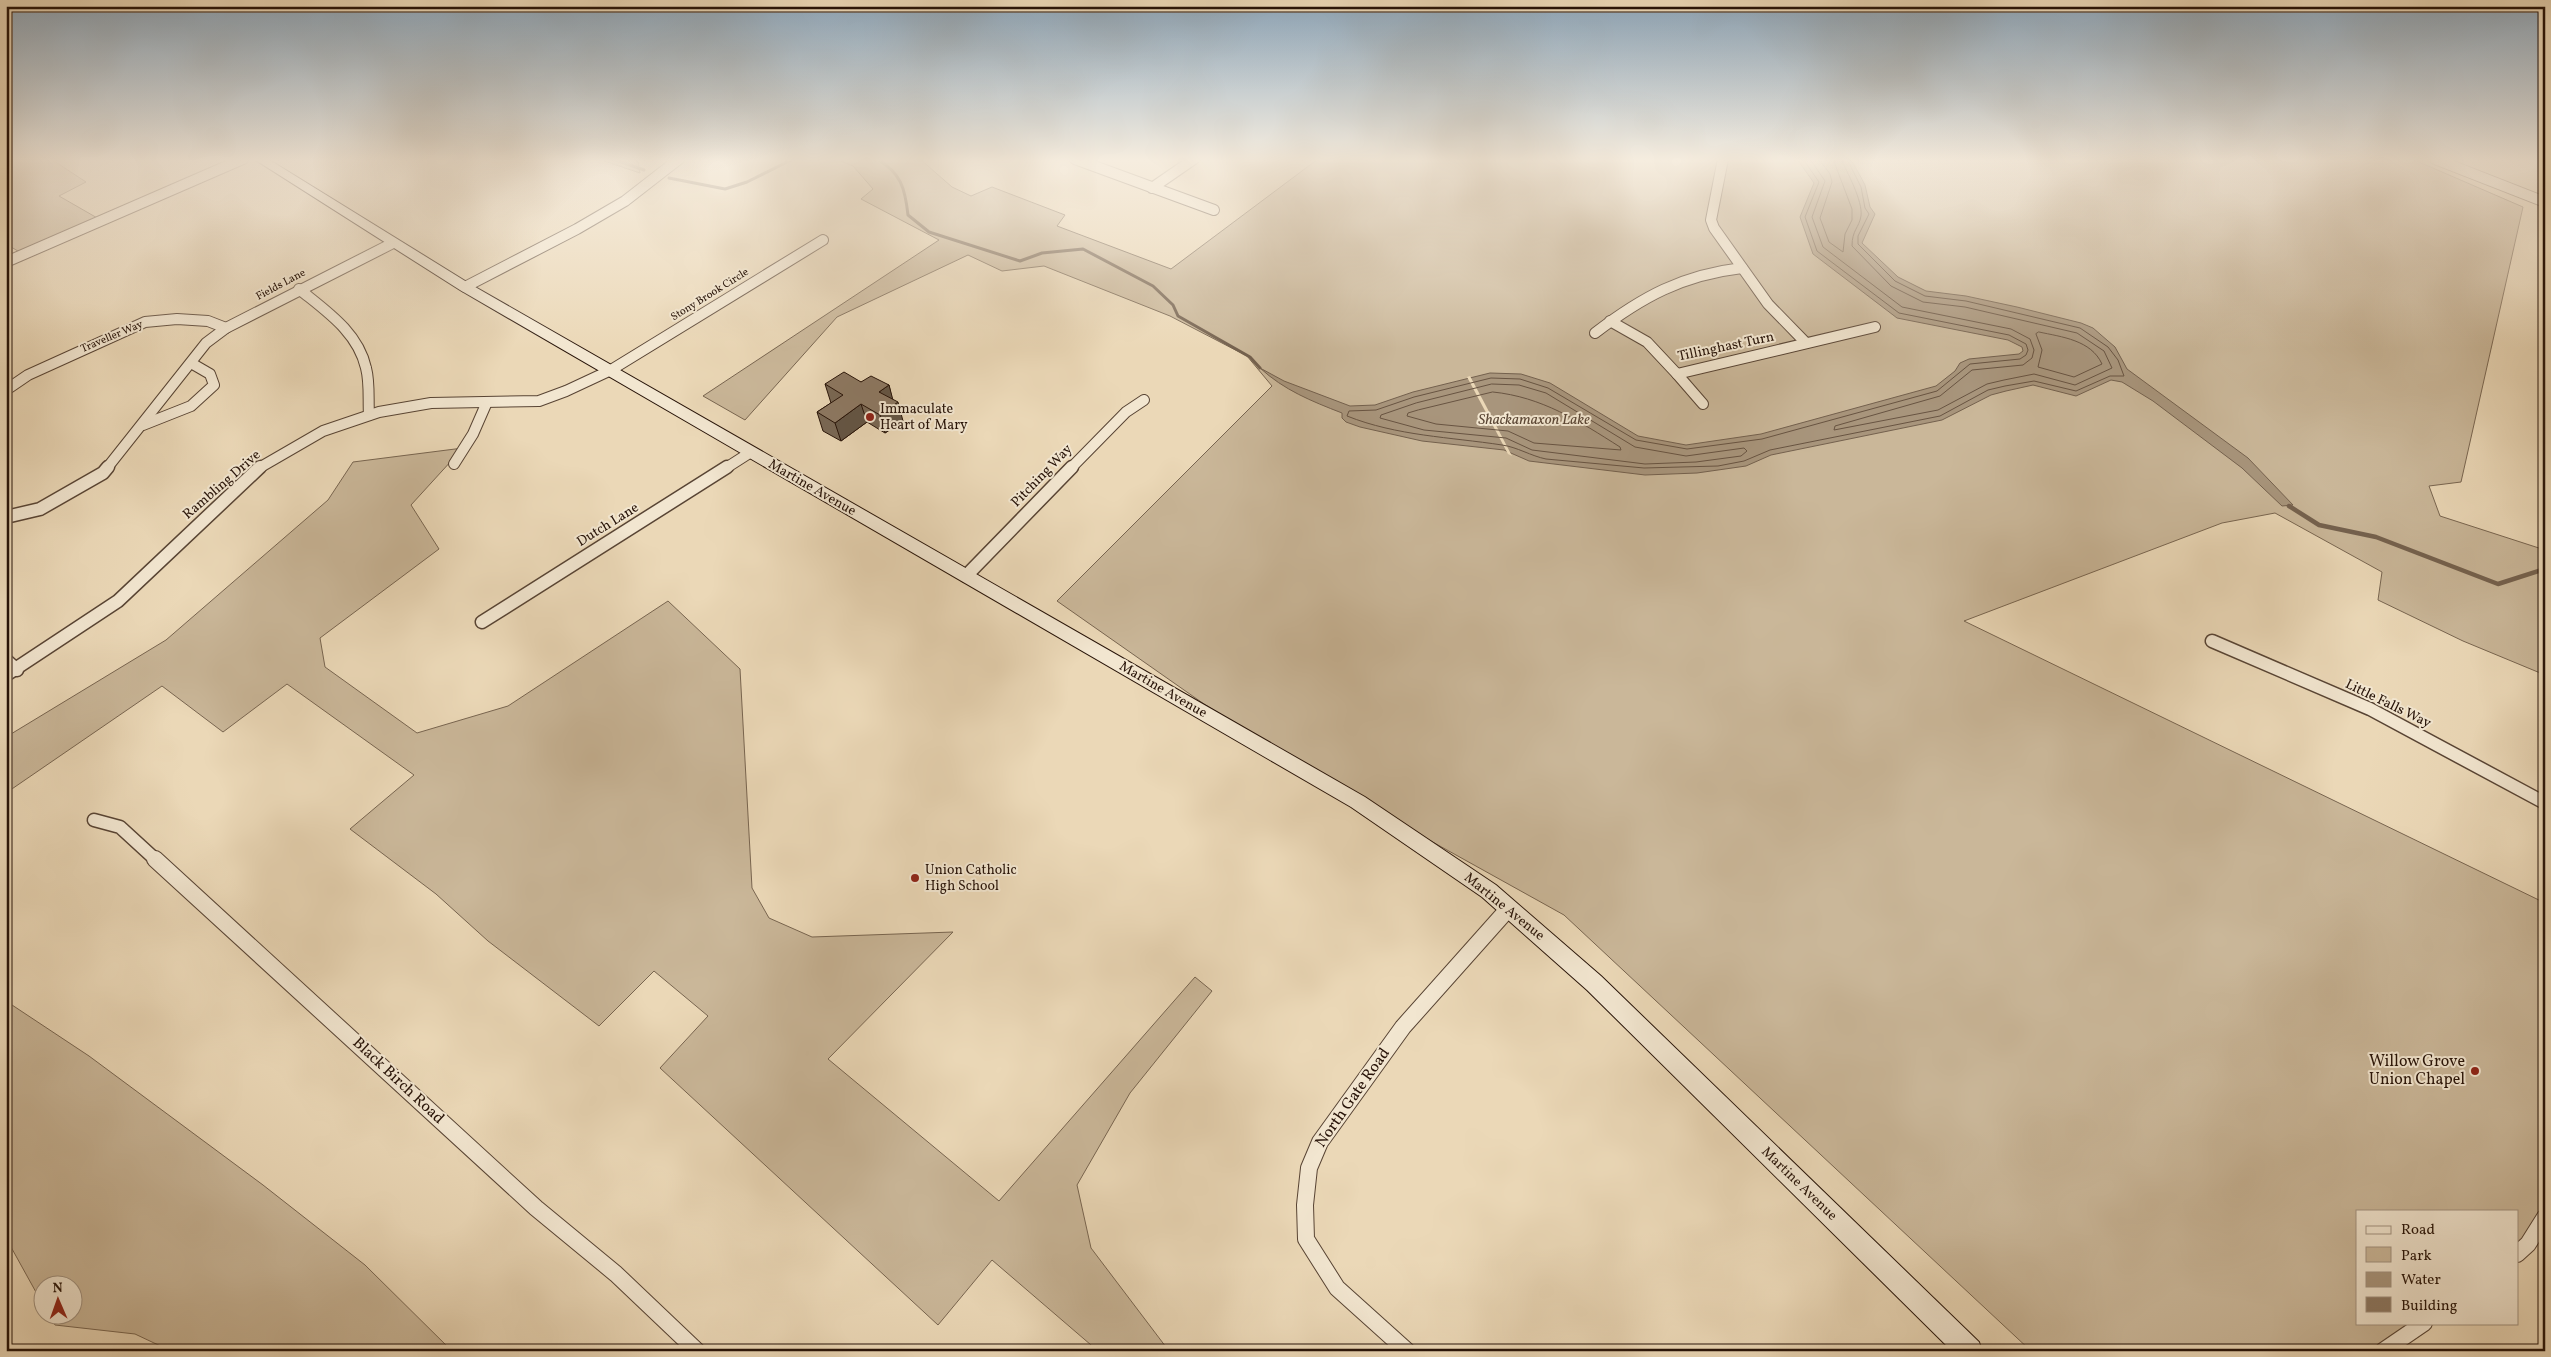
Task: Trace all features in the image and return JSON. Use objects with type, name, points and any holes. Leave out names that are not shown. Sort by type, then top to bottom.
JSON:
[{"type":"main road","name":"Martine Avenue","points":[[360,222],[464,287],[1358,802],[1489,891],[1594,983],[1970,1351]]},
{"type":"street","points":[[6,262],[97,222]]},
{"type":"street","points":[[464,287],[589,222]]},
{"type":"street","name":"Tillinghast Turn","points":[[1712,222],[1712,225],[1768,304],[1806,343]]},
{"type":"street","name":"Stony Brook Circle","points":[[610,371],[823,240]]},
{"type":"street","name":"Fields Lane","points":[[6,517],[40,508],[103,473],[206,343],[226,328],[299,289],[393,243]]},
{"type":"street","points":[[1595,333],[1610,321],[1674,282],[1707,272],[1742,268]]},
{"type":"street","points":[[299,289],[347,328],[355,340],[366,368],[369,415]]},
{"type":"street","name":"Traveller Way","points":[[6,390],[28,375],[145,322],[177,318],[200,320],[226,328]]},
{"type":"street","name":"Tillinghast Turn","points":[[1610,321],[1647,342],[1677,374],[1875,327]]},
{"type":"street","points":[[143,424],[184,409],[196,403],[208,393],[214,385],[210,374],[191,363]]},
{"type":"street","name":"Rambling Drive","points":[[11,672],[118,601],[262,466],[323,431],[369,415],[431,403],[539,401],[610,371]]},
{"type":"street","points":[[1677,374],[1703,404]]},
{"type":"street","name":"Pitching Way","points":[[966,576],[1126,412],[1144,400]]},
{"type":"street","points":[[454,464],[471,441],[480,424],[487,402]]},
{"type":"street","name":"Dutch Lane","points":[[482,622],[751,452]]},
{"type":"street","name":"Little Falls Way","points":[[2212,641],[2370,709],[2545,803]]},
{"type":"street","points":[[6,660],[11,672]]},
{"type":"street","name":"Black Birch Road","points":[[94,820],[120,826],[536,1208],[616,1274],[697,1351]]},
{"type":"street","name":"North Gate Road","points":[[1407,1351],[1336,1288],[1306,1239],[1305,1205],[1309,1168],[1320,1142],[1403,1027],[1509,908]]},
{"type":"street","points":[[2518,1253],[2543,1226]]},
{"type":"street","points":[[2383,1351],[2423,1324]]},
{"type":"green space","points":[[6,222],[106,223],[28,257],[6,244]]},
{"type":"green space","points":[[905,222],[1060,222],[1057,226],[1171,269],[1233,222],[2520,222],[2461,482],[2429,486],[2440,516],[2545,550],[2545,675],[2463,641],[2378,600],[2382,572],[2275,513],[2222,523],[1964,621],[2545,903],[2545,1209],[2522,1260],[2518,1262],[2518,1210],[2356,1210],[2356,1324],[2419,1324],[2377,1351],[2031,1351],[1564,915],[1384,815],[1204,704],[1057,601],[1272,386],[1247,356],[1170,316],[1044,266],[1002,271],[968,255],[837,317],[745,420],[703,396],[939,240]]},
{"type":"green space","points":[[463,448],[411,505],[439,549],[320,638],[325,667],[417,733],[508,706],[668,601],[740,669],[752,888],[769,918],[812,937],[953,932],[828,1059],[999,1201],[1195,977],[1212,991],[1130,1093],[1077,1185],[1091,1248],[1169,1351],[1098,1351],[992,1260],[938,1325],[660,1068],[708,1016],[654,971],[599,1026],[488,941],[436,894],[350,829],[414,775],[287,684],[223,732],[162,686],[6,793],[6,737],[166,640],[328,500],[353,462]]},
{"type":"green space","points":[[6,1001],[89,1056],[263,1185],[365,1265],[452,1351],[171,1351],[135,1334],[55,1325],[82,1324],[82,1274],[32,1274],[32,1285],[6,1238]]},
{"type":"water","name":"Shackamaxon Lake","points":[[1802,222],[1871,222],[1862,243],[1898,277],[1926,291],[1966,296],[2017,307],[2081,323],[2093,328],[2115,347],[2127,369],[2248,458],[2293,505],[2282,506],[2242,468],[2153,401],[2122,382],[2111,380],[2076,396],[2033,385],[2006,391],[1991,395],[1942,420],[1771,455],[1746,466],[1697,473],[1645,475],[1529,461],[1504,450],[1422,441],[1360,427],[1346,422],[1342,418],[1342,413],[1288,389],[1260,368],[1284,381],[1350,406],[1375,405],[1413,392],[1490,373],[1521,374],[1550,383],[1638,436],[1686,445],[1761,434],[1936,386],[1955,371],[1960,363],[1969,359],[2019,354],[2023,351],[2022,347],[2008,340],[1897,318],[1813,254]]},
{"type":"pier","points":[[1470,376],[1512,456],[1508,454],[1467,377]]},
{"type":"building","points":[[844,372],[861,382],[871,376],[889,385],[879,392],[898,402],[880,415],[861,404],[835,423],[817,412],[843,395],[825,384]]},
{"type":"waterway","points":[[917,222],[929,232],[1020,261],[1042,253],[1083,249],[1153,286],[1173,305],[1178,316],[1250,357],[1260,368]]},
{"type":"waterway","points":[[2289,506],[2319,525],[2376,537],[2498,584],[2545,569]]},
{"type":"place","name":"Immaculate Heart of Mary","points":[[870,417]]},
{"type":"place","name":"Union Catholic High School","points":[[915,878]]},
{"type":"place","name":"Willow Grove Union Chapel","points":[[2475,1071]]}]
